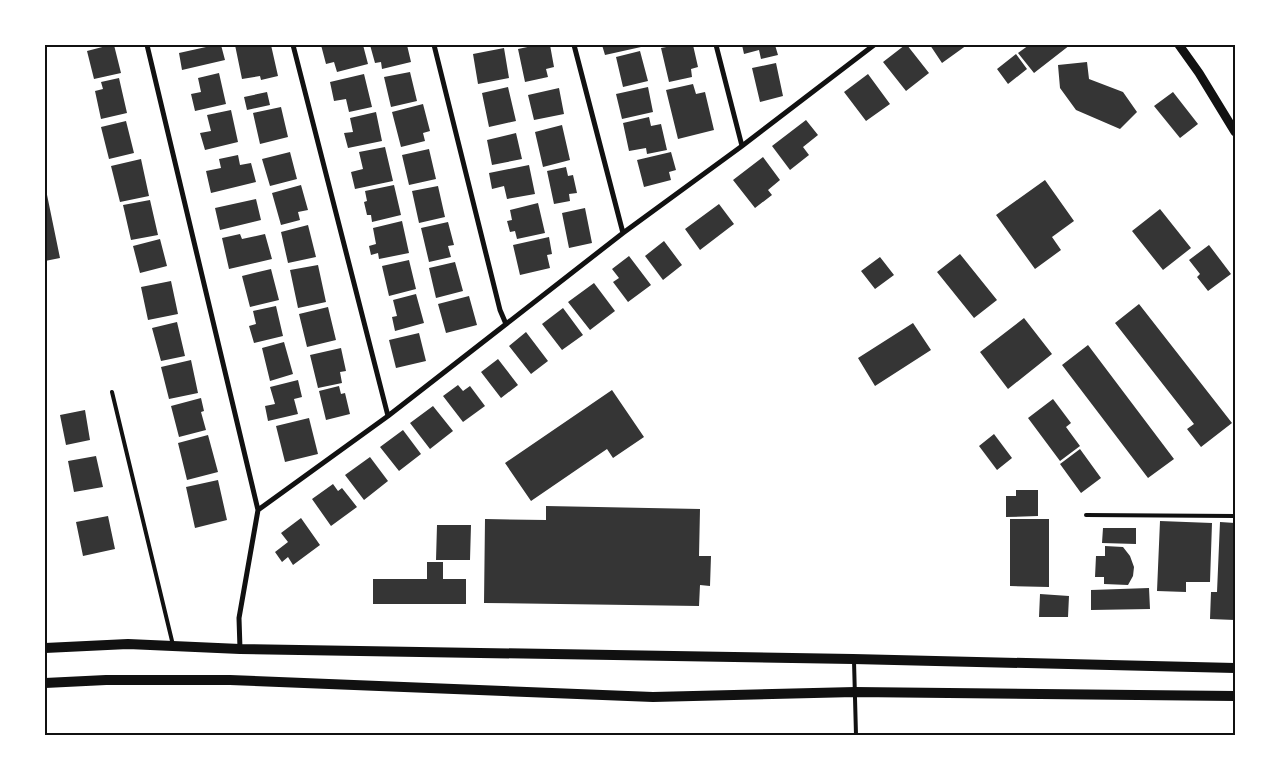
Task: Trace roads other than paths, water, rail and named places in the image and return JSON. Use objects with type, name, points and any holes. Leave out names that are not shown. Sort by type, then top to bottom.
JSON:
[{"type":"main road","points":[[45,648],[128,644],[240,649],[854,659],[1235,668]]},
{"type":"main road","points":[[45,682],[230,680],[653,697],[855,692],[1235,696]]},
{"type":"street","points":[[147,45],[258,510],[239,618],[240,649]]},
{"type":"street","points":[[293,45],[388,416]]},
{"type":"street","points":[[434,45],[500,310],[506,324]]},
{"type":"street","points":[[574,45],[623,233]]},
{"type":"street","points":[[716,45],[742,146]]},
{"type":"street","points":[[258,510],[388,416],[623,233],[742,146],[874,45]]},
{"type":"street","points":[[1179,45],[1199,73],[1235,132]]},
{"type":"lane","points":[[112,392],[173,646]]},
{"type":"lane","points":[[1086,515],[1235,516]]},
{"type":"lane","points":[[854,659],[856,735]]}]
